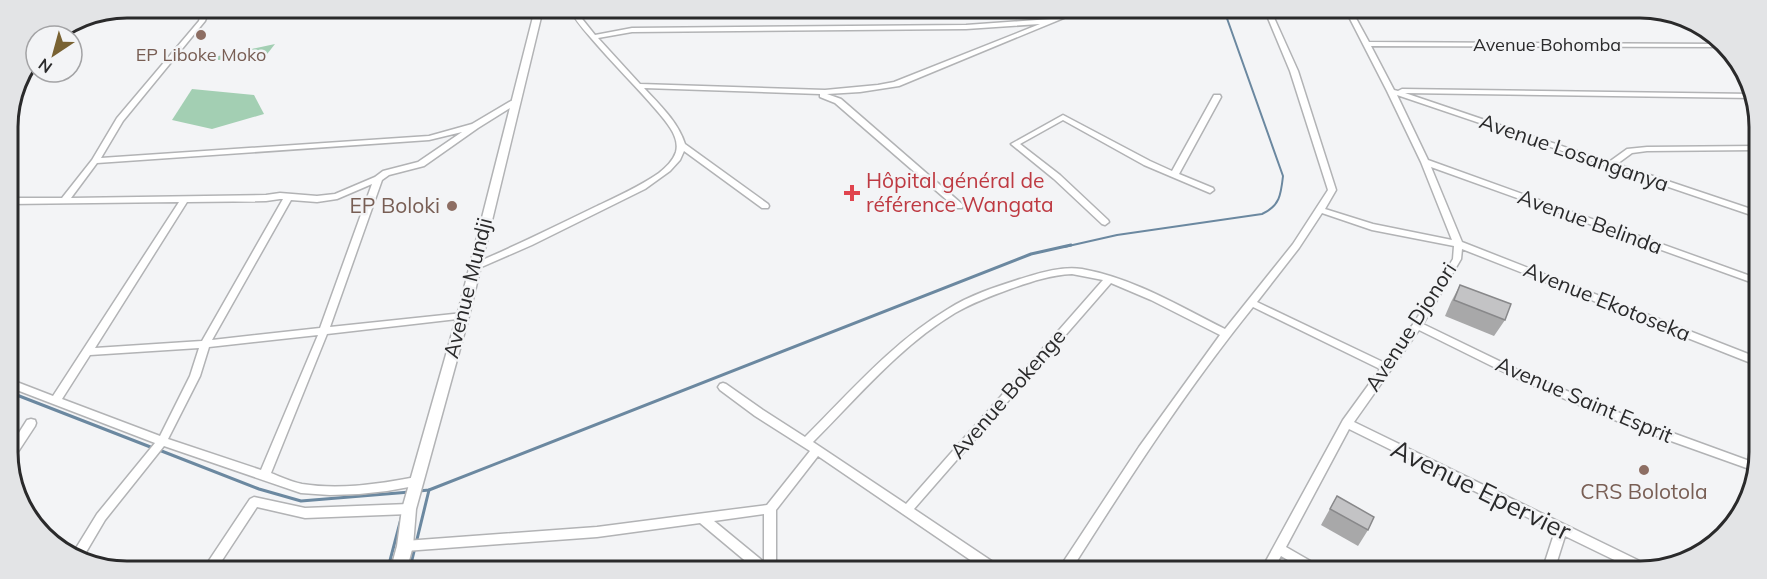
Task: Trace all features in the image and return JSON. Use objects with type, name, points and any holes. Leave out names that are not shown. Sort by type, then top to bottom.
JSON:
[{"type":"street","points":[[64,201],[95,161],[120,120],[203,18]]},
{"type":"street","name":"Avenue Mundji","points":[[401,561],[410,506],[463,316],[537,18]]},
{"type":"street","points":[[474,267],[529,243],[642,187],[669,168],[678,157],[681,145],[678,135],[578,18]]},
{"type":"street","points":[[638,86],[818,92],[866,91],[896,84],[1058,18]]},
{"type":"street","points":[[1070,561],[1122,481],[1226,334],[1321,210],[1332,190],[1294,71],[1271,18]]},
{"type":"street","name":"Avenue Djonori","points":[[1272,561],[1347,423],[1417,325],[1457,259],[1458,244],[1425,162],[1353,18]]},
{"type":"street","points":[[594,37],[632,30],[966,27],[1050,21]]},
{"type":"street","name":"Avenue Bohomba","points":[[1366,44],[1713,46]]},
{"type":"street","points":[[1391,91],[1744,96]]},
{"type":"street","name":"Avenue Losanganya","points":[[1391,91],[1749,211]]},
{"type":"street","points":[[818,92],[838,101],[959,206]]},
{"type":"street","points":[[1174,175],[1217,97]]},
{"type":"street","points":[[18,201],[185,199],[280,195],[288,198],[327,198],[378,179],[386,173],[421,164],[475,126],[514,103]]},
{"type":"street","points":[[1105,222],[1058,177],[1015,144],[1063,117],[1147,163],[1210,190]]},
{"type":"street","points":[[95,161],[429,138],[475,126]]},
{"type":"street","points":[[681,145],[765,206]]},
{"type":"street","points":[[1610,165],[1630,151],[1749,148]]},
{"type":"street","name":"Avenue Belinda","points":[[1425,162],[1749,278]]},
{"type":"street","points":[[264,476],[324,332],[378,179]]},
{"type":"street","points":[[80,551],[101,517],[162,441],[195,376],[205,344],[288,198]]},
{"type":"street","points":[[56,400],[185,199]]},
{"type":"street","name":"Avenue Ekotoseka","points":[[1321,210],[1388,231],[1458,244],[1749,358]]},
{"type":"street","points":[[770,561],[770,509],[812,447],[905,346],[952,310],[988,293],[1053,272],[1080,272],[1110,278],[1226,334]]},
{"type":"street","name":"Avenue Bokenge","points":[[906,511],[1110,278]]},
{"type":"street","points":[[1252,303],[1385,367]]},
{"type":"street","points":[[88,352],[205,344],[463,316]]},
{"type":"street","name":"Avenue Saint Esprit","points":[[1417,325],[1523,376],[1633,423],[1748,464]]},
{"type":"street","points":[[18,386],[162,441],[301,488],[377,489],[416,484]]},
{"type":"street","points":[[723,387],[981,561]]},
{"type":"street","points":[[18,442],[31,423]]},
{"type":"street","name":"Avenue Epervier","points":[[1347,423],[1626,561]]},
{"type":"street","points":[[215,561],[254,502],[305,513],[410,506]]},
{"type":"street","points":[[405,546],[597,532],[770,509]]},
{"type":"street","points":[[702,518],[754,561]]},
{"type":"street","points":[[1552,561],[1562,531]]},
{"type":"street","points":[[1279,549],[1300,561]]},
{"type":"green space","points":[[275,44],[264,58],[195,61]]},
{"type":"green space","points":[[192,89],[254,95],[264,114],[212,129],[172,120]]},
{"type":"building","points":[[1460,285],[1511,304],[1505,320],[1454,300]]},
{"type":"building","points":[[1337,496],[1374,517],[1368,530],[1330,509]]},
{"type":"waterway","points":[[1064,247],[1117,235],[1262,214],[1276,203],[1283,176],[1227,18]]},
{"type":"waterway","points":[[429,490],[1031,254],[1071,245]]},
{"type":"waterway","points":[[18,396],[153,448]]},
{"type":"waterway","points":[[159,450],[259,489],[301,501],[410,492]]},
{"type":"waterway","points":[[412,561],[429,490]]},
{"type":"waterway","points":[[419,491],[429,490]]},
{"type":"waterway","points":[[390,561],[402,515]]},
{"type":"place","name":"EP Liboke Moko","points":[[201,35]]},
{"type":"place","name":"Hôpital général de référence Wangata","points":[[852,193]]},
{"type":"place","name":"EP Boloki","points":[[452,206]]},
{"type":"place","name":"CRS Bolotola","points":[[1644,470]]}]
